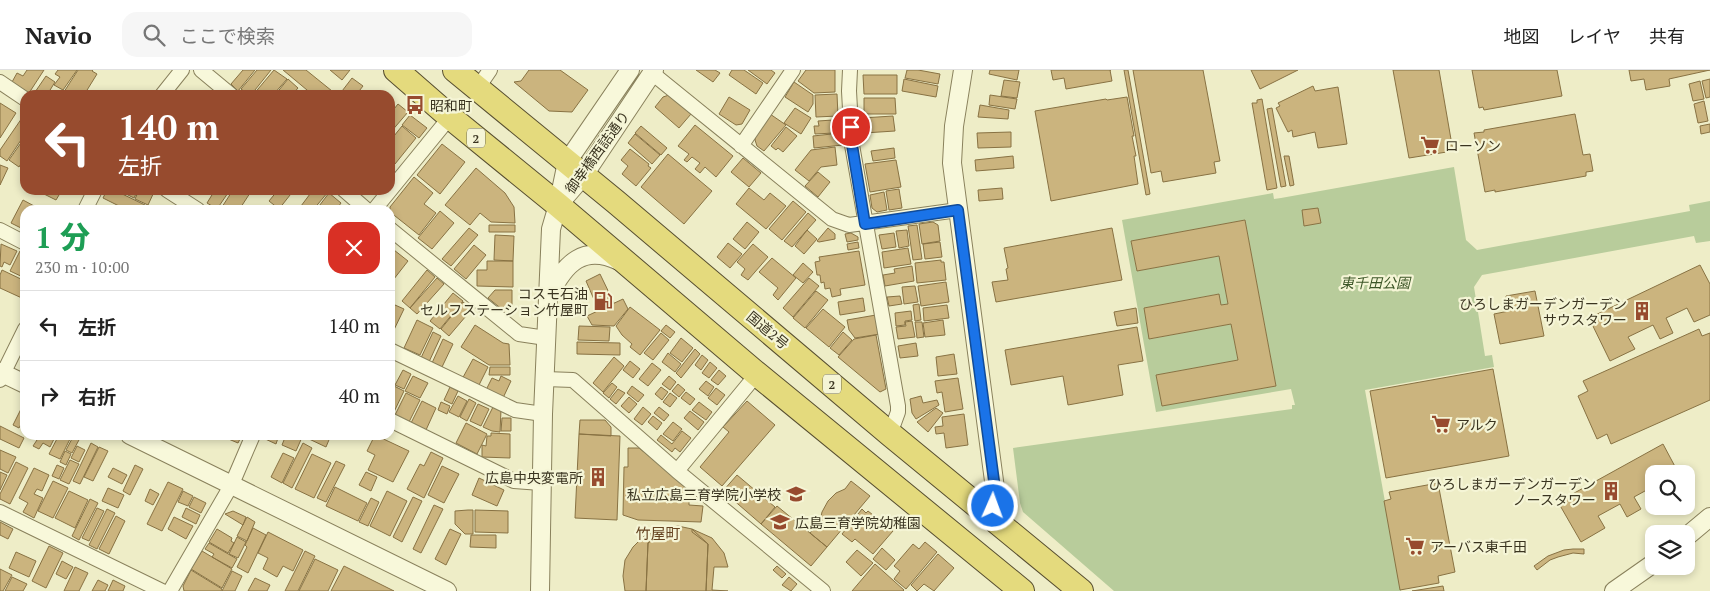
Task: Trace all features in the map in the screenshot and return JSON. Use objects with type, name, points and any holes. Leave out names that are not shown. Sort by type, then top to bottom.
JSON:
[{"type":"highway","name":"2","points":[[396,70],[758,374],[1022,591]]},
{"type":"highway","name":"国道2号","points":[[455,70],[484,80],[575,168],[890,434],[1081,591]]},
{"type":"street","points":[[166,90],[182,70]]},
{"type":"street","points":[[201,70],[225,90]]},
{"type":"street","name":"御幸橋西詰通り","points":[[540,591],[543,414],[551,229],[558,205],[575,168],[630,70]]},
{"type":"street","points":[[741,146],[793,70]]},
{"type":"street","points":[[850,70],[852,145],[898,406],[898,412],[890,434]]},
{"type":"street","points":[[963,70],[954,126],[952,163],[996,496],[990,517]]},
{"type":"street","points":[[653,71],[741,146],[832,219],[849,225],[865,224],[958,210]]},
{"type":"street","name":"御幸橋西詰通り","points":[[575,168],[653,71]]},
{"type":"street","points":[[0,82],[20,95]]},
{"type":"street","points":[[395,184],[450,117]]},
{"type":"street","points":[[175,195],[190,205]]},
{"type":"street","points":[[350,195],[361,205]]},
{"type":"street","points":[[378,205],[386,195]]},
{"type":"street","points":[[0,230],[20,240]]},
{"type":"street","points":[[395,233],[519,334],[546,338]]},
{"type":"street","points":[[549,297],[558,278],[569,264],[585,256],[601,254],[631,267]]},
{"type":"street","points":[[20,339],[1,375],[20,382]]},
{"type":"street","points":[[395,352],[515,410],[543,414]]},
{"type":"street","points":[[677,471],[758,374]]},
{"type":"street","points":[[545,379],[573,380],[677,471],[823,591]]},
{"type":"street","points":[[395,422],[514,481],[541,483]]},
{"type":"street","points":[[140,440],[447,591]]},
{"type":"street","points":[[170,591],[232,484],[252,440]]},
{"type":"street","points":[[0,512],[162,591]]},
{"type":"street","points":[[1695,530],[1710,518]]},
{"type":"street","points":[[1614,591],[1645,569]]},
{"type":"green space","name":"東千田公園","points":[[1454,167],[1466,240],[1477,250],[1690,211],[1689,205],[1710,201],[1710,241],[1696,243],[1694,236],[1482,275],[1474,287],[1485,356],[1492,355],[1494,367],[1365,390],[1401,591],[1114,591],[1023,512],[1020,503],[1013,448],[1292,409],[1292,405],[1295,405],[1291,389],[1156,412],[1122,220],[1273,193],[1274,199]],"holes":[[[1245,220],[1276,386],[1162,406],[1156,375],[1238,360],[1231,324],[1150,339],[1144,308],[1218,294],[1221,305],[1228,304],[1219,256],[1137,271],[1131,241]]]},
{"type":"building","points":[[27,70],[44,70],[31,90],[24,90],[12,82],[17,73],[23,76]]},
{"type":"building","points":[[58,70],[77,70],[63,90],[54,85],[60,77],[55,74]]},
{"type":"building","points":[[78,70],[93,70],[97,74],[87,90],[65,90]]},
{"type":"building","points":[[243,70],[255,70],[239,90],[231,84]]},
{"type":"building","points":[[257,70],[271,70],[255,90],[241,89]]},
{"type":"building","points":[[274,70],[287,79],[277,90],[257,90]]},
{"type":"building","points":[[283,70],[306,70],[331,90],[307,90]]},
{"type":"building","points":[[330,70],[350,70],[342,80]]},
{"type":"building","points":[[529,70],[560,70],[588,90],[572,112],[549,111],[514,82],[521,81]]},
{"type":"building","points":[[696,70],[715,70],[720,73],[713,82]]},
{"type":"building","points":[[732,70],[744,70],[763,83],[756,94],[729,75]]},
{"type":"building","points":[[748,70],[771,70],[775,73],[767,84]]},
{"type":"building","points":[[806,70],[835,70],[835,92],[814,93],[798,81]]},
{"type":"building","points":[[907,70],[940,74],[938,84],[905,78]]},
{"type":"building","points":[[990,70],[1019,70],[1017,80],[989,74]]},
{"type":"building","points":[[1051,70],[1110,70],[1112,81],[1066,89],[1064,78],[1053,80]]},
{"type":"building","points":[[1124,70],[1128,70],[1150,194],[1146,195]]},
{"type":"building","points":[[1133,70],[1203,70],[1220,161],[1214,162],[1216,173],[1163,182],[1161,171],[1151,173]]},
{"type":"building","points":[[1251,70],[1298,70],[1260,89]]},
{"type":"building","points":[[1393,70],[1439,70],[1453,151],[1409,158]]},
{"type":"building","points":[[1472,70],[1557,70],[1562,96],[1484,110],[1483,107],[1479,108]]},
{"type":"building","points":[[1629,70],[1710,70],[1669,79],[1670,86],[1646,90],[1644,79],[1631,81]]},
{"type":"building","points":[[863,75],[897,75],[897,94],[864,94]]},
{"type":"building","points":[[46,76],[55,82],[50,90],[36,90]]},
{"type":"building","points":[[352,78],[363,86],[360,90],[343,90]]},
{"type":"building","points":[[288,79],[298,88],[296,90],[279,90]]},
{"type":"building","points":[[904,79],[938,86],[936,97],[902,91]]},
{"type":"building","points":[[1710,79],[1710,97],[1706,98],[1702,81]]},
{"type":"building","points":[[1004,80],[1020,82],[1017,98],[1001,96]]},
{"type":"building","points":[[1700,81],[1704,99],[1693,101],[1689,84]]},
{"type":"building","points":[[794,82],[813,95],[813,104],[808,112],[785,97]]},
{"type":"building","points":[[1313,86],[1315,91],[1338,87],[1347,144],[1318,148],[1315,132],[1293,137],[1292,130],[1288,132],[1276,108],[1280,106],[1278,103]]},
{"type":"building","points":[[837,94],[838,116],[816,117],[815,95]]},
{"type":"building","points":[[669,95],[691,114],[679,128],[655,107],[663,97]]},
{"type":"building","points":[[990,95],[1017,99],[1015,109],[989,105]]},
{"type":"building","points":[[729,97],[750,110],[742,124],[736,125],[719,114]]},
{"type":"building","points":[[1127,97],[1134,136],[1132,136],[1138,184],[1051,201],[1035,111]]},
{"type":"building","points":[[864,98],[895,98],[896,114],[864,114]]},
{"type":"building","points":[[1262,99],[1277,188],[1267,190],[1252,103],[1257,103],[1257,100]]},
{"type":"building","points":[[1704,101],[1708,121],[1698,123],[1694,104]]},
{"type":"building","points":[[0,103],[16,113],[0,138]]},
{"type":"building","points":[[398,104],[408,112],[395,127],[395,108]]},
{"type":"building","points":[[980,105],[1009,110],[1008,119],[978,117]]},
{"type":"building","points":[[795,108],[811,118],[801,134],[784,123]]},
{"type":"building","points":[[1272,108],[1286,186],[1281,187],[1267,109]]},
{"type":"building","points":[[770,114],[786,125],[764,151],[757,146],[755,140],[756,135]]},
{"type":"building","points":[[1575,114],[1583,155],[1590,154],[1593,171],[1586,172],[1586,176],[1495,192],[1495,190],[1485,192],[1474,133]]},
{"type":"building","points":[[410,115],[427,128],[419,138],[402,125]]},
{"type":"building","points":[[893,116],[895,131],[864,133],[862,118]]},
{"type":"building","points":[[833,120],[834,133],[815,134],[814,126],[819,126],[818,121]]},
{"type":"building","points":[[20,121],[20,142],[7,161],[0,156],[0,150]]},
{"type":"building","points":[[1710,124],[1710,132],[1701,134],[1700,126]]},
{"type":"building","points":[[695,125],[733,156],[716,177],[705,167],[700,173],[695,169],[700,163],[692,157],[687,162],[684,160],[689,154],[678,146]]},
{"type":"building","points":[[402,126],[416,138],[395,164],[395,135]]},
{"type":"building","points":[[641,126],[667,148],[661,155],[635,133]]},
{"type":"building","points":[[786,127],[797,136],[783,152],[771,146]]},
{"type":"building","points":[[1011,132],[1011,147],[978,148],[977,133]]},
{"type":"building","points":[[841,133],[843,145],[814,148],[813,136]]},
{"type":"building","points":[[635,134],[660,155],[652,164],[628,143]]},
{"type":"building","points":[[20,144],[19,167],[9,160]]},
{"type":"building","points":[[442,144],[465,162],[440,194],[417,175]]},
{"type":"building","points":[[835,147],[837,165],[821,167],[809,181],[795,170],[811,150]]},
{"type":"building","points":[[894,148],[895,158],[873,161],[871,151]]},
{"type":"building","points":[[630,149],[649,164],[648,166],[651,168],[636,186],[622,174],[628,166],[621,160]]},
{"type":"building","points":[[668,154],[712,191],[684,224],[641,187]]},
{"type":"building","points":[[1013,156],[1014,168],[976,171],[975,160]]},
{"type":"building","points":[[1284,156],[1289,156],[1294,185],[1290,186]]},
{"type":"building","points":[[743,158],[761,173],[749,187],[731,172]]},
{"type":"building","points":[[896,160],[901,187],[870,192],[865,164]]},
{"type":"building","points":[[0,165],[8,168],[0,185]]},
{"type":"building","points":[[476,168],[505,193],[514,207],[515,223],[491,222],[480,213],[470,225],[445,205]]},
{"type":"building","points":[[818,172],[830,182],[818,197],[805,186]]},
{"type":"building","points":[[414,177],[433,193],[424,204],[436,213],[419,235],[395,216],[395,205],[392,205]]},
{"type":"building","points":[[749,188],[764,200],[770,193],[786,206],[766,229],[736,204]]},
{"type":"building","points":[[1002,188],[1003,199],[979,201],[978,190]]},
{"type":"building","points":[[899,189],[902,208],[889,210],[886,191]]},
{"type":"building","points":[[884,192],[887,210],[877,212],[872,208],[870,195]]},
{"type":"building","points":[[46,195],[59,195],[56,200]]},
{"type":"building","points":[[104,195],[124,195],[145,205],[117,205],[103,198]]},
{"type":"building","points":[[137,195],[153,195],[148,205],[135,199]]},
{"type":"building","points":[[212,195],[227,195],[220,205],[207,203]]},
{"type":"building","points":[[230,195],[249,195],[242,205],[223,205]]},
{"type":"building","points":[[274,195],[290,195],[282,205],[274,205],[269,201]]},
{"type":"building","points":[[309,195],[326,195],[317,205],[302,205]]},
{"type":"building","points":[[327,195],[331,195],[341,203],[340,205],[320,205]]},
{"type":"building","points":[[23,200],[32,205],[20,205]]},
{"type":"building","points":[[793,201],[806,212],[782,240],[769,229]]},
{"type":"building","points":[[20,206],[20,228],[11,223]]},
{"type":"building","points":[[1318,208],[1321,223],[1304,226],[1302,210]]},
{"type":"building","points":[[440,211],[454,223],[432,249],[418,238]]},
{"type":"building","points":[[808,213],[816,220],[792,247],[784,241]]},
{"type":"building","points":[[1245,220],[1276,386],[1162,406],[1156,375],[1238,360],[1231,324],[1149,339],[1144,308],[1219,294],[1221,305],[1228,304],[1219,256],[1137,271],[1131,241]]},
{"type":"building","points":[[747,222],[759,232],[745,249],[733,239]]},
{"type":"building","points":[[933,222],[938,225],[940,241],[922,244],[919,224]]},
{"type":"building","points":[[489,225],[515,225],[515,232],[489,232]]},
{"type":"building","points":[[917,225],[922,259],[913,260],[908,226]]},
{"type":"building","points":[[469,228],[478,235],[451,266],[442,259]]},
{"type":"building","points":[[828,228],[835,234],[835,239],[817,241]]},
{"type":"building","points":[[1112,228],[1122,280],[996,302],[992,282],[1008,280],[1004,248]]},
{"type":"building","points":[[807,230],[817,239],[804,254],[795,246]]},
{"type":"building","points":[[907,230],[909,246],[899,248],[896,231]]},
{"type":"building","points":[[851,233],[858,237],[858,240],[847,242],[845,234]]},
{"type":"building","points":[[894,233],[896,247],[882,249],[879,235]]},
{"type":"building","points":[[495,235],[514,236],[513,261],[494,260]]},
{"type":"building","points":[[858,242],[859,248],[848,250],[847,244]]},
{"type":"building","points":[[940,242],[942,257],[925,259],[923,244]]},
{"type":"building","points":[[728,243],[742,254],[730,268],[717,257]]},
{"type":"building","points":[[1,244],[17,251],[10,265],[4,262],[2,267],[0,266]]},
{"type":"building","points":[[753,244],[768,257],[748,280],[741,275],[745,269],[737,262]]},
{"type":"building","points":[[474,245],[486,255],[466,279],[454,269]]},
{"type":"building","points":[[908,248],[911,264],[884,268],[882,252]]},
{"type":"building","points":[[20,251],[20,276],[10,271]]},
{"type":"building","points":[[395,251],[408,261],[395,278]]},
{"type":"building","points":[[859,251],[865,285],[840,289],[841,295],[832,297],[830,288],[825,289],[824,282],[821,283],[820,275],[817,275],[815,262],[820,261],[819,257]]},
{"type":"building","points":[[772,258],[796,278],[778,300],[773,295],[778,288],[759,272]]},
{"type":"building","points":[[941,260],[941,262],[944,262],[946,280],[917,283],[915,263]]},
{"type":"building","points":[[487,261],[513,261],[513,287],[477,286],[477,270],[487,270]]},
{"type":"building","points":[[803,263],[813,272],[803,283],[793,275]]},
{"type":"building","name":"ひろしまガーデンガーデン サウスタワー","points":[[1700,265],[1710,284],[1710,315],[1694,322],[1687,308],[1666,318],[1673,333],[1660,339],[1653,325],[1628,337],[1635,349],[1610,361],[1589,318]]},
{"type":"building","points":[[912,266],[914,281],[885,286],[883,275],[895,273],[894,269]]},
{"type":"building","points":[[2,270],[20,279],[20,297],[0,288]]},
{"type":"building","points":[[427,270],[435,277],[410,308],[402,301]]},
{"type":"building","points":[[600,274],[614,303],[599,311],[586,281]]},
{"type":"building","points":[[437,278],[444,284],[417,314],[410,308]]},
{"type":"building","points":[[809,278],[819,286],[793,317],[783,308]]},
{"type":"building","points":[[946,282],[949,302],[921,306],[918,286]]},
{"type":"building","points":[[915,286],[918,302],[904,304],[902,287]]},
{"type":"building","points":[[495,290],[512,290],[512,308],[503,310],[488,298]]},
{"type":"building","points":[[816,291],[828,300],[805,328],[793,318]]},
{"type":"building","points":[[1535,291],[1544,336],[1500,344],[1494,314],[1509,311],[1506,296]]},
{"type":"building","points":[[453,293],[463,301],[440,329],[430,321]]},
{"type":"building","points":[[900,296],[902,304],[889,306],[887,297]]},
{"type":"building","points":[[863,298],[865,311],[840,315],[838,302]]},
{"type":"building","points":[[623,299],[628,309],[614,326],[592,325],[587,316]]},
{"type":"building","points":[[463,302],[472,309],[449,336],[441,329]]},
{"type":"building","points":[[919,304],[921,320],[915,321],[913,305]]},
{"type":"building","points":[[395,305],[404,309],[395,328]]},
{"type":"building","points":[[947,305],[949,318],[924,321],[923,308]]},
{"type":"building","points":[[630,307],[660,330],[640,355],[630,347],[632,344],[616,326]]},
{"type":"building","points":[[1136,308],[1138,323],[1117,326],[1114,312]]},
{"type":"building","points":[[823,309],[845,327],[829,347],[806,328]]},
{"type":"building","points":[[911,311],[912,320],[905,321],[905,325],[896,326],[895,313]]},
{"type":"building","points":[[876,315],[880,334],[855,338],[849,330],[847,320]]},
{"type":"building","points":[[417,320],[433,328],[420,355],[404,348]]},
{"type":"building","points":[[943,320],[945,335],[925,337],[923,323]]},
{"type":"building","points":[[912,321],[915,337],[898,339],[896,327],[906,326],[905,322]]},
{"type":"building","points":[[915,322],[922,322],[924,337],[917,338]]},
{"type":"building","points":[[475,325],[503,343],[509,344],[510,365],[489,365],[461,347]]},
{"type":"building","points":[[666,325],[675,332],[670,338],[661,331]]},
{"type":"building","points":[[579,326],[610,327],[609,341],[578,340]]},
{"type":"building","points":[[1137,327],[1143,361],[1118,365],[1123,395],[1068,405],[1063,376],[1011,385],[1005,350]]},
{"type":"building","points":[[1699,329],[1702,336],[1710,333],[1710,400],[1611,444],[1607,434],[1597,439],[1578,396],[1588,391],[1583,381]]},
{"type":"building","points":[[433,332],[441,336],[428,364],[420,360]]},
{"type":"building","points":[[843,332],[852,340],[839,355],[830,348]]},
{"type":"building","points":[[661,333],[669,340],[653,360],[644,353]]},
{"type":"building","points":[[876,335],[886,389],[880,392],[838,357],[854,339]]},
{"type":"building","points":[[681,338],[693,348],[682,362],[670,353]]},
{"type":"building","points":[[443,339],[453,344],[442,367],[432,363]]},
{"type":"building","points":[[577,342],[620,343],[620,355],[577,354]]},
{"type":"building","points":[[916,343],[918,356],[900,358],[898,346]]},
{"type":"building","points":[[695,349],[700,354],[681,378],[676,373]]},
{"type":"building","points":[[668,353],[681,364],[675,372],[662,362]]},
{"type":"building","points":[[954,354],[957,374],[938,376],[936,357]]},
{"type":"building","points":[[702,355],[708,360],[701,370],[695,365]]},
{"type":"building","points":[[614,357],[624,366],[603,392],[593,383]]},
{"type":"building","points":[[473,359],[488,367],[477,389],[461,381]]},
{"type":"building","points":[[630,361],[640,369],[633,378],[623,370]]},
{"type":"building","points":[[710,362],[717,368],[709,378],[702,373]]},
{"type":"building","points":[[652,363],[661,370],[648,386],[639,379]]},
{"type":"building","points":[[490,367],[510,367],[510,375],[489,375]]},
{"type":"building","points":[[1493,369],[1509,456],[1386,478],[1370,391]]},
{"type":"building","points":[[403,370],[411,374],[404,389],[395,385]]},
{"type":"building","points":[[719,370],[726,376],[718,385],[711,380]]},
{"type":"building","points":[[413,376],[428,383],[420,398],[405,391]]},
{"type":"building","points":[[501,376],[511,381],[503,398],[486,390],[492,378],[499,381]]},
{"type":"building","points":[[669,376],[676,382],[670,390],[662,384]]},
{"type":"building","points":[[958,378],[963,409],[945,412],[942,392],[937,393],[935,381]]},
{"type":"building","points":[[706,381],[714,387],[708,396],[699,389]]},
{"type":"building","points":[[612,383],[617,387],[609,398],[603,393]]},
{"type":"building","points":[[678,384],[685,390],[679,397],[672,391]]},
{"type":"building","points":[[395,386],[404,391],[395,410]]},
{"type":"building","points":[[632,386],[644,395],[638,402],[627,393]]},
{"type":"building","points":[[450,387],[458,391],[452,404],[444,400]]},
{"type":"building","points":[[661,387],[668,392],[662,400],[655,394]]},
{"type":"building","points":[[716,388],[725,395],[717,405],[708,398]]},
{"type":"building","points":[[618,389],[625,393],[616,404],[610,399]]},
{"type":"building","points":[[686,392],[695,399],[690,405],[681,398]]},
{"type":"building","points":[[406,393],[420,400],[409,422],[395,415]]},
{"type":"building","points":[[670,393],[677,398],[670,407],[663,402]]},
{"type":"building","points":[[458,396],[467,401],[459,417],[449,412]]},
{"type":"building","points":[[921,396],[923,403],[937,400],[939,405],[916,419],[912,413],[910,399]]},
{"type":"building","points":[[629,397],[637,404],[629,413],[621,406]]},
{"type":"building","points":[[469,399],[476,403],[467,421],[460,417]]},
{"type":"building","points":[[422,401],[436,408],[426,430],[411,423]]},
{"type":"building","points":[[747,401],[775,425],[722,486],[700,467],[729,432],[723,427]]},
{"type":"building","points":[[441,402],[450,406],[447,414],[438,410]]},
{"type":"building","points":[[699,402],[712,412],[706,420],[692,410]]},
{"type":"building","points":[[478,404],[489,409],[481,426],[470,421]]},
{"type":"building","points":[[493,407],[501,410],[500,432],[483,427]]},
{"type":"building","points":[[643,407],[651,414],[642,425],[634,419]]},
{"type":"building","points":[[659,407],[669,415],[664,421],[654,413]]},
{"type":"building","points":[[936,408],[943,413],[928,432],[917,422]]},
{"type":"building","points":[[20,411],[20,426],[19,428],[13,425]]},
{"type":"building","points":[[690,411],[704,422],[698,430],[684,418]]},
{"type":"building","points":[[964,414],[968,445],[946,448],[944,433],[936,434],[935,427],[943,426],[942,417]]},
{"type":"building","points":[[653,416],[662,423],[657,430],[648,422]]},
{"type":"building","points":[[502,418],[511,418],[511,431],[501,431]]},
{"type":"building","points":[[580,420],[605,420],[611,427],[611,436],[579,434]]},
{"type":"building","points":[[673,422],[682,429],[673,441],[663,434]]},
{"type":"building","points":[[466,423],[487,434],[477,454],[456,443]]},
{"type":"building","points":[[0,426],[20,436],[20,440],[23,440],[19,448],[0,439]]},
{"type":"building","points":[[682,431],[691,438],[680,452],[675,448],[672,452],[657,440],[661,435],[672,444]]},
{"type":"building","points":[[491,433],[510,434],[510,458],[482,457],[482,445],[486,446],[487,436],[491,436]]},
{"type":"building","name":"広島中央変電所","points":[[579,434],[620,436],[617,520],[575,518]]},
{"type":"building","points":[[37,440],[54,440],[50,447],[43,443],[39,449],[33,446]]},
{"type":"building","points":[[56,440],[70,440],[60,459],[49,454]]},
{"type":"building","points":[[71,440],[79,440],[72,453],[66,450]]},
{"type":"building","points":[[267,440],[277,440],[276,444]]},
{"type":"building","points":[[284,440],[301,440],[296,451],[282,445]]},
{"type":"building","points":[[311,440],[329,440],[326,447]]},
{"type":"building","points":[[372,440],[386,440],[409,451],[393,482],[368,470],[375,455],[367,451]]},
{"type":"building","points":[[91,443],[98,447],[80,484],[73,481]]},
{"type":"building","points":[[303,443],[312,448],[292,488],[283,483]]},
{"type":"building","name":"ひろしまガーデンガーデン ノースタワー","points":[[1663,444],[1674,465],[1645,465],[1645,491],[1634,497],[1641,509],[1627,517],[1620,504],[1598,516],[1605,528],[1581,542],[1558,502]]},
{"type":"building","points":[[77,446],[85,450],[79,462],[71,458]]},
{"type":"building","points":[[99,447],[108,451],[93,481],[84,477]]},
{"type":"building","points":[[628,448],[639,448],[689,488],[689,505],[703,506],[701,522],[638,520],[623,515],[624,467],[628,467]]},
{"type":"building","points":[[0,450],[16,457],[8,473],[0,469]]},
{"type":"building","points":[[65,451],[71,454],[66,465],[60,462]]},
{"type":"building","points":[[431,452],[443,458],[424,498],[407,489],[420,464],[424,466]]},
{"type":"building","points":[[283,453],[294,458],[282,483],[271,477]]},
{"type":"building","points":[[312,454],[331,463],[314,498],[295,489]]},
{"type":"building","points":[[70,460],[79,464],[69,484],[60,480]]},
{"type":"building","points":[[336,461],[345,465],[326,502],[317,498]]},
{"type":"building","points":[[16,462],[28,468],[10,504],[0,499],[0,494]]},
{"type":"building","points":[[57,465],[64,468],[59,479],[52,476]]},
{"type":"building","points":[[135,465],[143,469],[130,495],[123,491]]},
{"type":"building","points":[[442,466],[459,474],[444,503],[428,495]]},
{"type":"building","points":[[34,468],[49,475],[42,491],[37,489],[34,494],[43,498],[34,518],[23,512],[28,503],[19,498]]},
{"type":"building","points":[[113,468],[127,475],[122,484],[108,477]]},
{"type":"building","points":[[0,472],[7,475],[0,490]]},
{"type":"building","points":[[366,472],[377,477],[371,491],[359,485]]},
{"type":"building","points":[[737,475],[775,507],[761,524],[723,491]]},
{"type":"building","points":[[479,478],[504,490],[497,506],[472,495]]},
{"type":"building","points":[[53,481],[68,488],[53,518],[38,511]]},
{"type":"building","points":[[851,481],[870,496],[827,547],[810,533],[820,521],[828,501],[836,493],[845,489]]},
{"type":"building","points":[[168,482],[183,489],[162,531],[147,524]]},
{"type":"building","points":[[1438,483],[1455,572],[1438,576],[1439,583],[1400,590],[1384,501],[1391,499],[1389,492]]},
{"type":"building","points":[[335,487],[367,503],[358,521],[326,506]]},
{"type":"building","points":[[108,488],[124,495],[118,508],[102,501]]},
{"type":"building","points":[[150,489],[159,494],[153,505],[145,501]]},
{"type":"building","points":[[69,491],[88,500],[75,528],[55,518]]},
{"type":"building","points":[[183,491],[193,496],[188,506],[178,502]]},
{"type":"building","points":[[387,491],[407,501],[390,536],[370,526]]},
{"type":"building","points":[[194,497],[206,503],[201,513],[189,507]]},
{"type":"building","points":[[413,497],[422,501],[402,542],[393,537]]},
{"type":"building","points":[[371,498],[379,502],[368,526],[359,522]]},
{"type":"building","points":[[90,499],[98,503],[79,540],[72,536]]},
{"type":"building","points":[[434,505],[443,509],[421,553],[413,549]]},
{"type":"building","points":[[777,506],[827,547],[811,566],[761,524]]},
{"type":"building","points":[[97,508],[104,511],[89,541],[82,538]]},
{"type":"building","points":[[186,508],[200,515],[196,524],[182,517]]},
{"type":"building","points":[[107,509],[115,513],[97,549],[89,545]]},
{"type":"building","points":[[862,509],[866,513],[868,511],[893,531],[873,554],[855,539],[852,542],[842,534]]},
{"type":"building","points":[[473,510],[473,534],[465,534],[455,524],[455,511]]},
{"type":"building","points":[[475,510],[508,511],[508,533],[475,532]]},
{"type":"building","points":[[233,511],[246,517],[243,525],[225,514]]},
{"type":"building","points":[[116,516],[125,521],[109,554],[99,549]]},
{"type":"building","points":[[174,517],[193,526],[186,539],[168,529]]},
{"type":"building","points":[[247,517],[255,522],[247,541],[237,536]]},
{"type":"building","points":[[0,522],[13,529],[8,539],[0,535]]},
{"type":"building","points":[[678,526],[692,529],[708,544],[706,591],[646,591],[648,543],[663,529]]},
{"type":"building","points":[[253,528],[266,535],[248,573],[237,567],[247,547],[245,545]]},
{"type":"building","points":[[217,529],[232,538],[231,541],[234,543],[228,553],[209,542]]},
{"type":"building","points":[[450,529],[461,534],[446,565],[435,559]]},
{"type":"building","points":[[663,529],[663,534],[648,543],[646,591],[625,591],[623,576],[625,560],[633,547],[644,536]]},
{"type":"building","points":[[692,529],[712,538],[724,553],[728,567],[714,567],[712,590],[728,591],[706,591],[708,544],[692,532]]},
{"type":"building","points":[[268,532],[303,550],[293,571],[283,566],[277,577],[263,569],[268,558],[258,553]]},
{"type":"building","points":[[471,535],[496,535],[496,548],[470,547]]},
{"type":"building","points":[[237,537],[246,542],[238,558],[229,554]]},
{"type":"building","points":[[925,542],[937,552],[906,589],[894,579],[900,571],[894,566],[913,544],[919,549]]},
{"type":"building","points":[[209,543],[237,559],[232,568],[212,557],[214,554],[205,549]]},
{"type":"building","points":[[49,546],[63,553],[46,588],[32,581]]},
{"type":"building","points":[[882,548],[895,560],[886,570],[873,559]]},
{"type":"building","points":[[1573,549],[1584,549],[1584,554],[1573,553],[1558,557],[1550,560],[1537,570],[1534,566],[1548,556]]},
{"type":"building","points":[[857,550],[873,563],[861,576],[846,562]]},
{"type":"building","points":[[202,551],[232,569],[222,588],[191,569]]},
{"type":"building","points":[[305,551],[315,556],[298,591],[285,591]]},
{"type":"building","points":[[16,552],[36,561],[29,577],[9,568]]},
{"type":"building","points":[[938,554],[954,568],[934,591],[924,584],[917,591],[911,585]]},
{"type":"building","points":[[315,559],[338,570],[328,591],[299,591]]},
{"type":"building","points":[[62,561],[73,567],[66,579],[56,574]]},
{"type":"building","points":[[875,564],[904,590],[852,591]]},
{"type":"building","points":[[344,566],[394,591],[331,591]]},
{"type":"building","points":[[777,566],[786,574],[782,578],[773,570]]},
{"type":"building","points":[[75,567],[88,573],[79,591],[64,591]]},
{"type":"building","points":[[0,569],[12,575],[3,591],[0,591]]},
{"type":"building","points":[[191,570],[222,589],[221,591],[184,591],[183,586]]},
{"type":"building","points":[[232,571],[242,576],[235,591],[222,591]]},
{"type":"building","points":[[12,577],[27,584],[23,591],[5,591]]},
{"type":"building","points":[[789,577],[797,584],[791,591],[782,585]]},
{"type":"building","points":[[255,578],[270,585],[267,591],[248,591]]},
{"type":"building","points":[[98,580],[108,585],[105,591],[92,591]]},
{"type":"building","points":[[113,580],[125,586],[123,591],[108,591]]},
{"type":"building","points":[[1443,586],[1444,591],[1412,591]]},
{"type":"place","name":"昭和町","points":[[415,105]]},
{"type":"place","name":"ローソン","points":[[1430,145]]},
{"type":"place","name":"コスモ石油 セルフステーション竹屋町","points":[[603,301]]},
{"type":"place","name":"ひろしまガーデンガーデン サウスタワー","points":[[1642,311]]},
{"type":"place","name":"アルク","points":[[1441,424]]},
{"type":"place","name":"広島中央変電所","points":[[598,477]]},
{"type":"place","name":"ひろしまガーデンガーデン ノースタワー","points":[[1611,491]]},
{"type":"place","name":"私立広島三育学院小学校","points":[[796,494]]},
{"type":"place","name":"広島三育学院幼稚園","points":[[780,522]]},
{"type":"place","name":"アーバス東千田","points":[[1415,546]]},
{"type":"district","name":"竹屋町","points":[[658,533]]},
{"type":"route","points":[[851,127],[852,145],[865,224],[958,210],[996,496],[993,506]]}]
